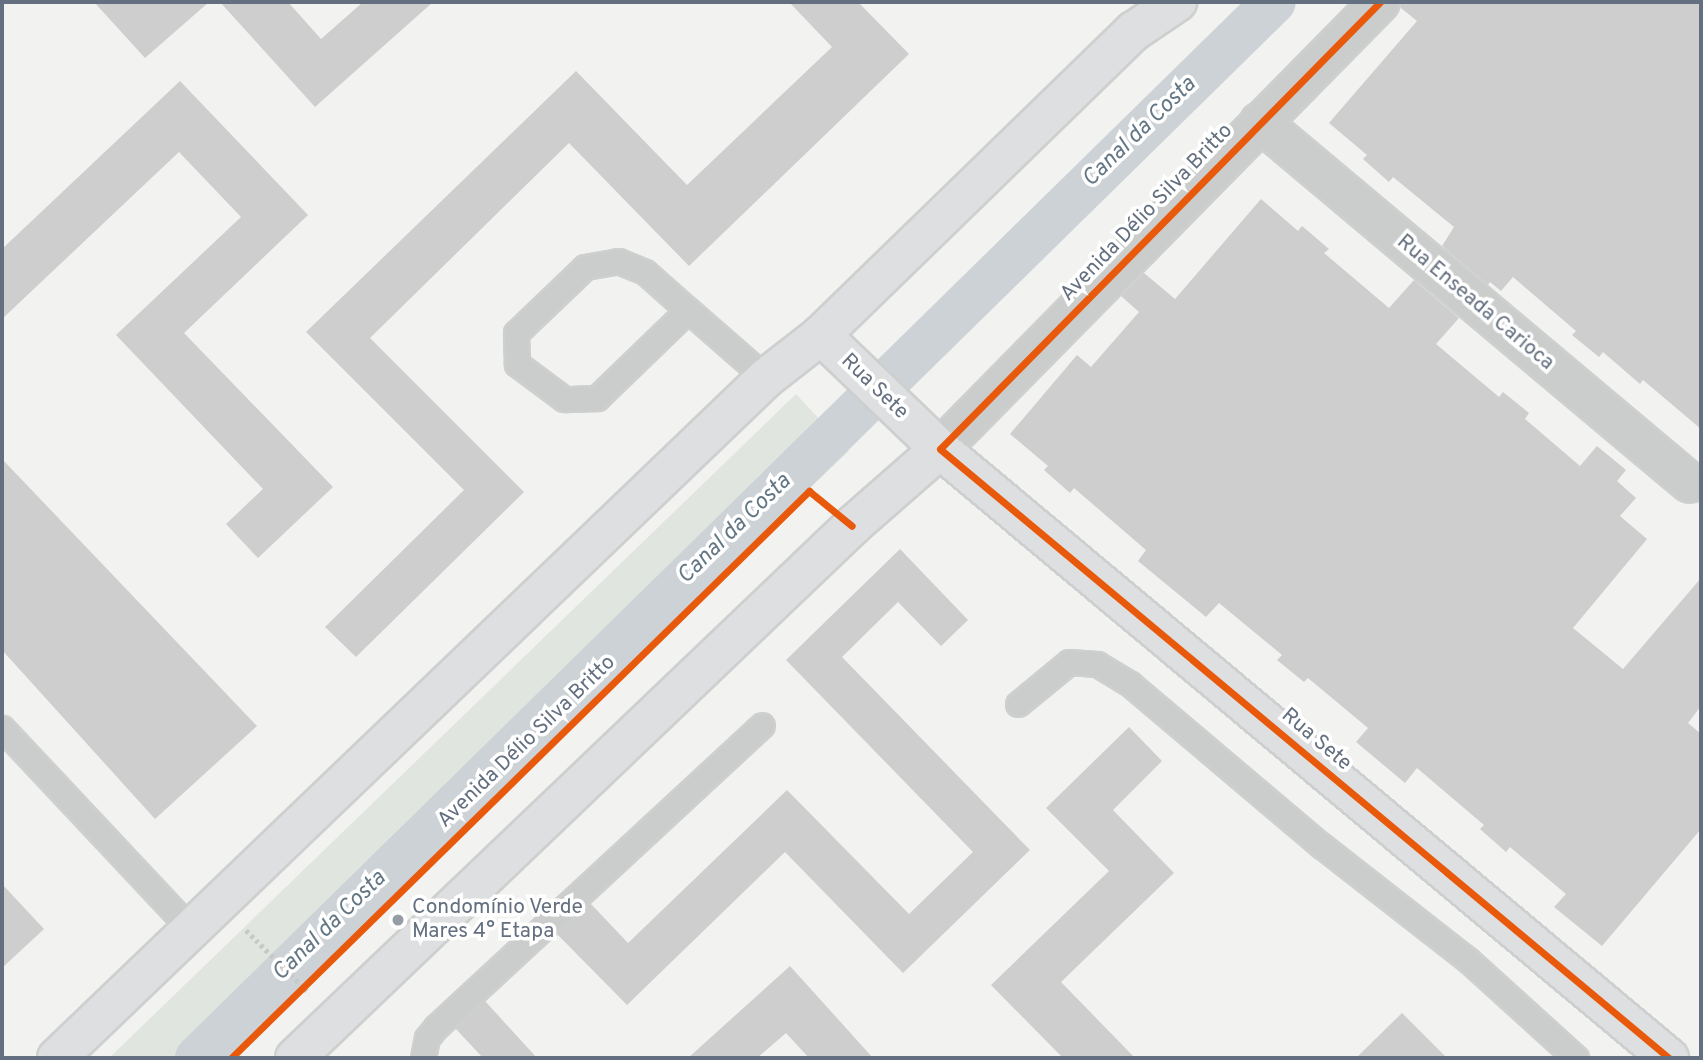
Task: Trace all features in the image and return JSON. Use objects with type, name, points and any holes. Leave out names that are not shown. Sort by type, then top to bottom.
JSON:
[{"type":"main road","points":[[57,1058],[766,378],[821,335],[1134,31],[1177,2]]},
{"type":"main road","name":"Rua Sete","points":[[821,335],[940,449],[1670,1058]]},
{"type":"main road","name":"Avenida Délio Silva Britto","points":[[295,1058],[852,526],[940,449]]},
{"type":"street","name":"Avenida Délio Silva Britto","points":[[940,449],[1380,2]]},
{"type":"street","name":"Rua Enseada Carioca","points":[[1260,122],[1690,483]]},
{"type":"lane","points":[[688,310],[597,398],[564,399],[517,363],[516,333],[585,267],[618,261],[645,272],[766,378]]},
{"type":"lane","points":[[1018,704],[1069,662],[1097,664],[1130,684],[1322,846],[1468,960],[1576,1058]]},
{"type":"lane","points":[[423,1058],[426,1038],[436,1027],[762,726]]},
{"type":"lane","points":[[2,728],[192,930]]},
{"type":"path","points":[[276,960],[296,979]]},
{"type":"path","points":[[293,995],[312,976]]},
{"type":"shaded area","points":[[796,394],[849,451],[208,1058],[109,1058]]},
{"type":"building","points":[[94,2],[209,2],[145,58]]},
{"type":"building","points":[[220,2],[288,2],[321,39],[363,2],[433,2],[315,107]]},
{"type":"building","points":[[789,2],[858,2],[909,54],[689,266],[569,143],[370,338],[524,492],[356,657],[325,627],[464,490],[306,332],[576,71],[687,185],[832,47]]},
{"type":"building","points":[[1401,2],[1701,2],[1701,429],[1643,380],[1640,384],[1603,352],[1599,357],[1572,335],[1576,331],[1513,277],[1501,291],[1490,282],[1488,285],[1442,246],[1454,227],[1393,177],[1389,182],[1363,159],[1367,155],[1329,123],[1417,21],[1401,8]]},
{"type":"building","points":[[180,81],[308,215],[184,333],[333,487],[258,558],[226,524],[263,489],[116,335],[241,217],[179,152],[2,319],[2,249]]},
{"type":"building","points":[[1261,199],[1298,231],[1302,226],[1329,249],[1324,253],[1389,308],[1414,280],[1459,318],[1436,344],[1499,397],[1503,392],[1529,413],[1525,419],[1580,466],[1597,446],[1626,470],[1617,481],[1636,498],[1620,516],[1647,539],[1573,628],[1623,669],[1701,578],[1701,706],[1688,723],[1701,734],[1701,829],[1602,946],[1554,907],[1566,894],[1510,847],[1506,852],[1480,829],[1484,825],[1417,768],[1405,783],[1356,742],[1368,728],[1308,678],[1304,682],[1277,660],[1282,655],[1219,603],[1206,617],[1138,561],[1146,550],[1074,488],[1070,493],[1044,470],[1048,466],[1010,434],[1077,355],[1091,367],[1139,312],[1121,296],[1144,273],[1175,299]]},
{"type":"building","points":[[2,459],[257,726],[155,819],[2,650]]},
{"type":"building","points":[[900,549],[968,620],[941,646],[898,602],[842,657],[1030,850],[903,973],[785,852],[627,1005],[557,934],[590,903],[628,943],[787,790],[909,914],[973,852],[786,660]]},
{"type":"building","points":[[1129,727],[1162,761],[1113,810],[1174,873],[1061,982],[1135,1058],[1063,1058],[991,985],[1109,871],[1046,808]]},
{"type":"building","points":[[2,884],[44,929],[2,968]]},
{"type":"building","points":[[790,966],[873,1058],[809,1058],[786,1033],[757,1058],[688,1058]]},
{"type":"building","points":[[485,1001],[537,1058],[483,1058],[455,1028]]},
{"type":"building","points":[[1402,1013],[1447,1058],[1356,1058]]},
{"type":"waterway","name":"Canal da Costa","points":[[197,1058],[1274,2]]},
{"type":"cycle path","points":[[1380,2],[940,449],[1669,1058]]},
{"type":"cycle path","points":[[231,1058],[809,491],[852,526]]},
{"type":"place","name":"Condomínio Verde Mares 4° Etapa","points":[[398,920]]}]
